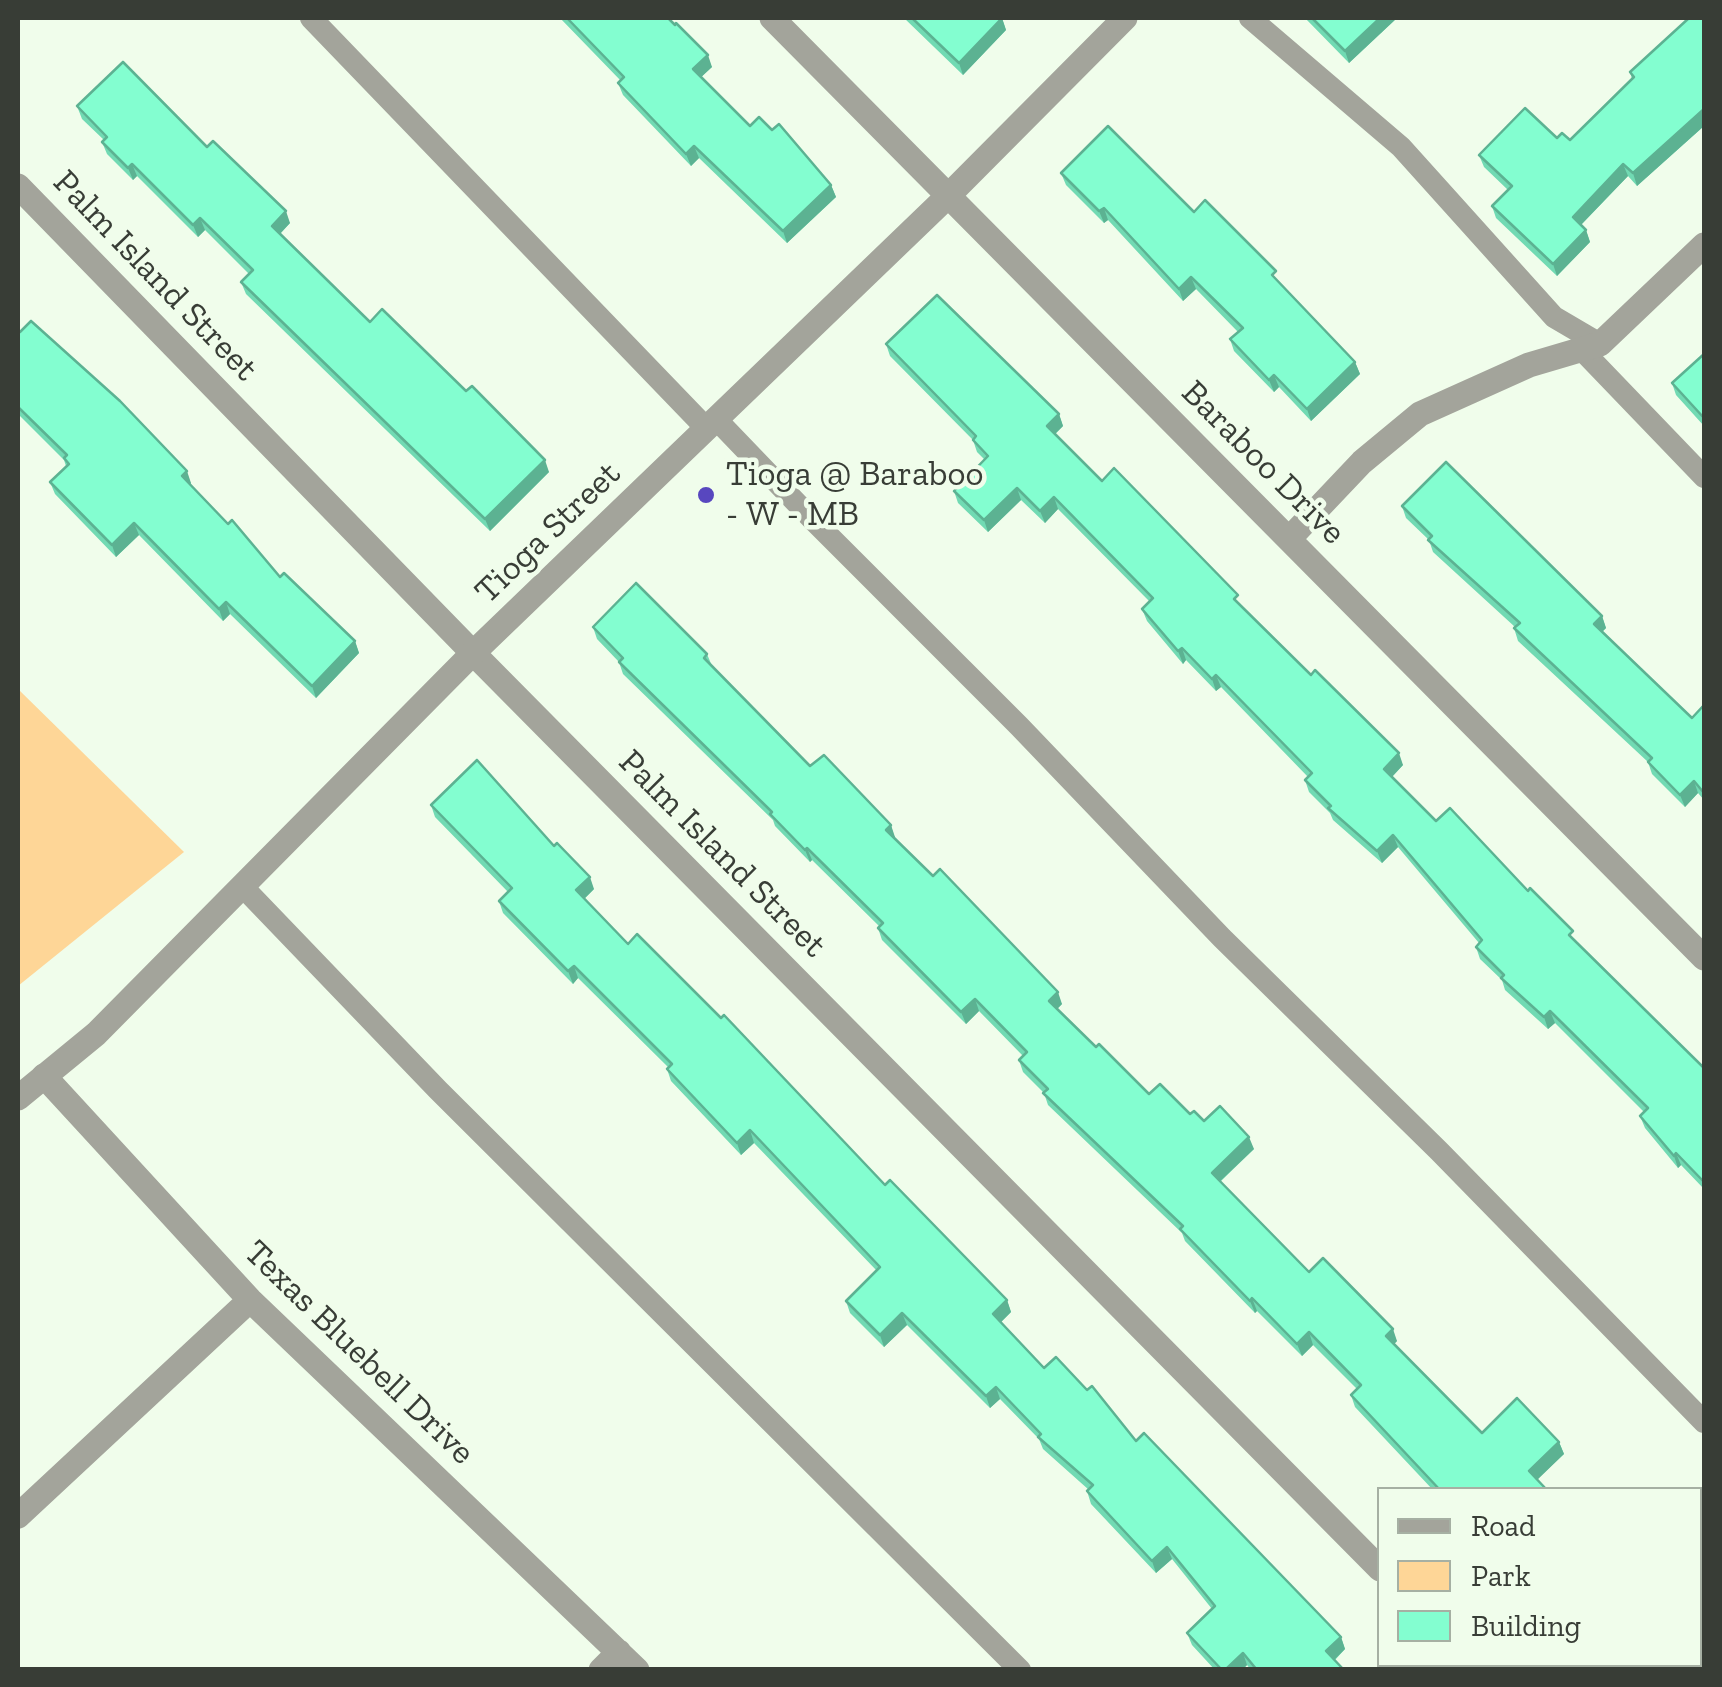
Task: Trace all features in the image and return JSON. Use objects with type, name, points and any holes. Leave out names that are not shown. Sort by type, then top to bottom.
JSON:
[{"type":"street","name":"Baraboo Drive","points":[[772,18],[1704,958]]},
{"type":"street","name":"Tioga Street","points":[[18,1098],[96,1034],[474,653],[949,195],[1125,18]]},
{"type":"street","name":"Palm Island Street","points":[[18,186],[1377,1566]]},
{"type":"street","points":[[1290,539],[1362,462],[1420,414],[1530,365],[1590,346],[1704,245]]},
{"type":"street","name":"Texas Bluebell Drive","points":[[44,1076],[250,1300],[619,1664]]},
{"type":"street","points":[[18,1516],[250,1300]]},
{"type":"lane","points":[[312,18],[712,424],[1020,726],[1222,938],[1440,1150],[1704,1422]]},
{"type":"lane","points":[[1250,18],[1401,147],[1554,317],[1590,346],[1704,477]]},
{"type":"lane","points":[[242,886],[438,1090],[1020,1670]]},
{"type":"green space","points":[[18,689],[184,852],[18,986]]},
{"type":"building","points":[[567,18],[668,18],[676,23],[708,55],[693,69],[750,126],[759,117],[772,130],[779,124],[831,185],[783,231],[694,146],[686,154],[618,83],[624,77]]},
{"type":"building","points":[[912,18],[1002,18],[959,63]]},
{"type":"building","points":[[1312,18],[1380,18],[1345,51]]},
{"type":"building","points":[[1689,18],[1704,18],[1704,109],[1633,173],[1623,164],[1573,217],[1586,230],[1553,264],[1492,206],[1512,186],[1479,155],[1525,108],[1557,138],[1562,133],[1570,140],[1634,77],[1630,72]]},
{"type":"building","points":[[123,62],[207,147],[213,141],[286,211],[272,226],[370,322],[382,309],[466,391],[472,386],[545,460],[485,519],[241,282],[253,270],[200,218],[193,225],[132,164],[128,168],[102,142],[107,137],[77,106]]},
{"type":"building","points":[[1108,126],[1194,212],[1205,200],[1276,271],[1272,275],[1355,362],[1307,409],[1274,375],[1269,380],[1230,339],[1243,328],[1191,277],[1179,289],[1104,208],[1099,211],[1061,173]]},
{"type":"building","points":[[937,295],[1059,414],[1047,426],[1102,481],[1114,468],[1238,595],[1234,599],[1311,675],[1315,670],[1399,753],[1384,769],[1436,821],[1450,808],[1528,891],[1530,888],[1573,931],[1569,935],[1704,1068],[1704,1182],[1676,1153],[1674,1156],[1640,1116],[1648,1108],[1550,1011],[1544,1017],[1501,978],[1504,975],[1476,947],[1482,940],[1393,835],[1377,851],[1328,808],[1331,806],[1305,780],[1312,773],[1216,675],[1212,679],[1182,648],[1178,651],[1142,609],[1153,598],[1054,497],[1040,511],[1017,488],[984,520],[954,491],[988,456],[973,440],[976,436],[886,344]]},
{"type":"building","points":[[31,321],[120,401],[187,471],[182,476],[228,524],[232,520],[280,577],[284,573],[355,641],[312,686],[226,602],[219,609],[134,523],[112,545],[50,482],[69,464],[64,458],[67,455],[18,407],[18,330]]},
{"type":"building","points":[[1704,354],[1704,418],[1672,383]]},
{"type":"building","points":[[1446,462],[1602,616],[1594,624],[1692,718],[1704,705],[1704,793],[1694,781],[1680,795],[1648,762],[1652,758],[1514,628],[1520,623],[1428,540],[1432,536],[1402,506]]},
{"type":"building","points":[[636,583],[810,766],[824,755],[891,825],[886,830],[933,876],[940,869],[1058,992],[1049,1001],[1096,1047],[1099,1044],[1149,1094],[1160,1084],[1190,1114],[1194,1111],[1204,1121],[1220,1106],[1249,1137],[1212,1173],[1309,1272],[1323,1258],[1393,1329],[1386,1336],[1482,1433],[1517,1398],[1559,1442],[1529,1471],[1544,1487],[1437,1487],[1351,1395],[1361,1385],[1309,1332],[1297,1344],[1252,1298],[1250,1301],[1180,1229],[1183,1226],[1043,1093],[1048,1089],[1019,1060],[1027,1052],[975,999],[961,1012],[878,928],[883,923],[619,662],[623,658],[593,627]]},
{"type":"building","points":[[477,760],[554,846],[557,843],[590,877],[576,890],[628,944],[637,934],[721,1018],[724,1015],[885,1185],[890,1180],[1007,1300],[993,1314],[1044,1368],[1056,1357],[1087,1390],[1092,1386],[1136,1441],[1144,1433],[1341,1637],[1326,1651],[1344,1670],[1257,1670],[1243,1653],[1222,1670],[1187,1633],[1215,1606],[1167,1547],[1152,1561],[1087,1491],[1093,1485],[1038,1437],[1041,1434],[996,1387],[986,1396],[902,1313],[880,1335],[846,1301],[880,1267],[750,1130],[737,1143],[667,1069],[672,1064],[574,966],[568,971],[499,901],[512,888],[431,805]]},
{"type":"building","points":[[1702,1642],[1704,1645],[1704,1670],[1612,1667],[1702,1667]]},
{"type":"place","name":"Tioga @ Baraboo - W - MB","points":[[706,495]]}]
